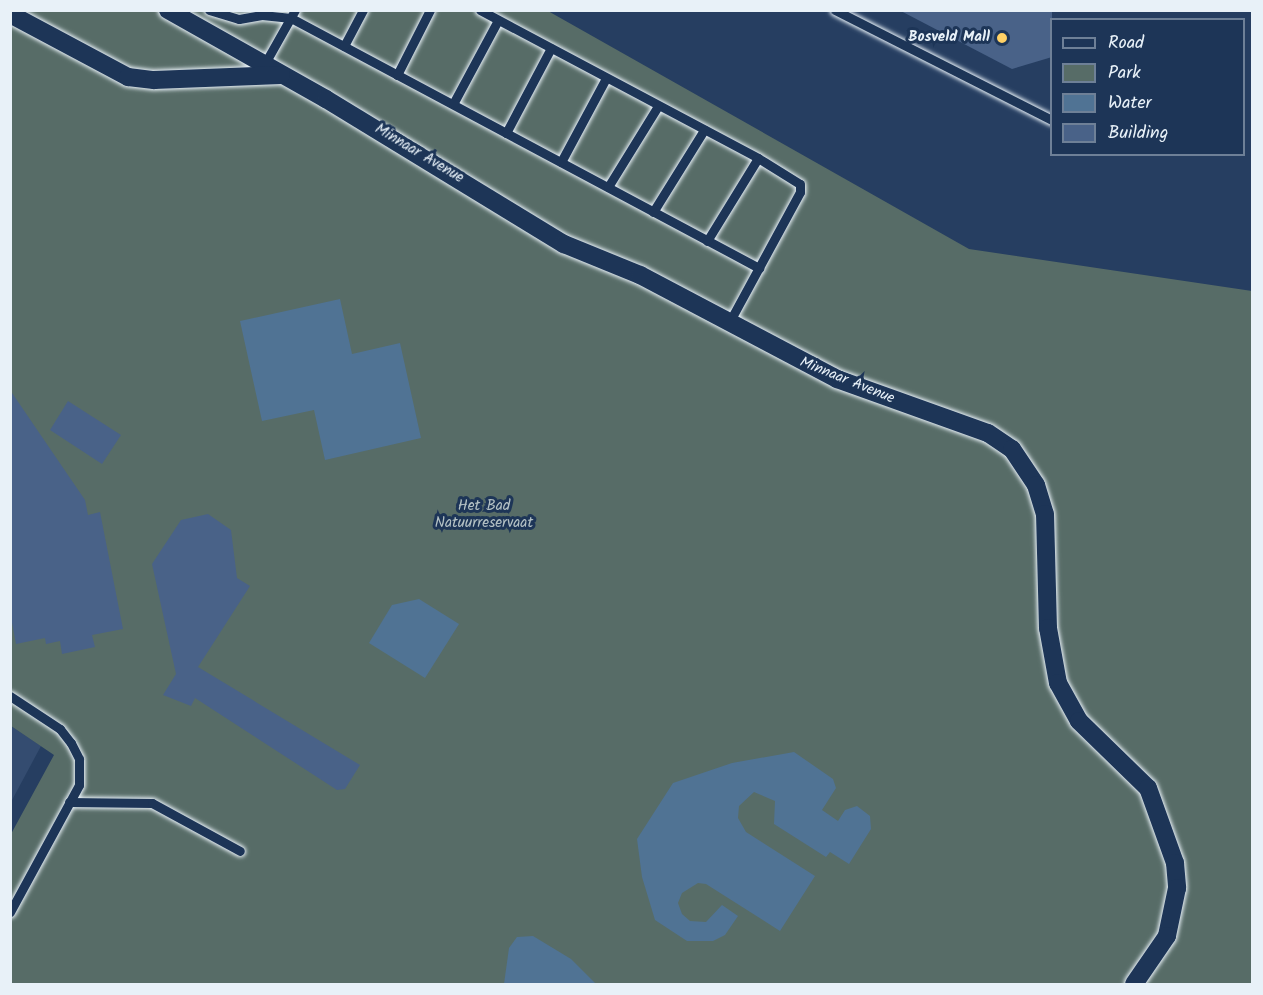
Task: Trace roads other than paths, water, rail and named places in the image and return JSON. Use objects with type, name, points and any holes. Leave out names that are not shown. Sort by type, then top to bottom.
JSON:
[{"type":"street","name":"Minnaar Avenue","points":[[168,10],[473,187],[532,227],[640,275],[837,379],[988,433],[1012,449],[1036,485],[1045,514],[1048,628],[1058,683],[1079,721],[1148,788],[1175,862],[1177,888],[1167,936],[1134,984]]},
{"type":"street","points":[[10,14],[128,77],[154,80],[282,75]]},
{"type":"lane","points":[[344,46],[363,10]]},
{"type":"lane","points":[[397,75],[430,10]]},
{"type":"lane","points":[[480,10],[795,179],[800,192],[729,323]]},
{"type":"lane","points":[[835,10],[1050,119]]},
{"type":"lane","points":[[215,12],[238,19],[262,15],[293,14],[397,75],[759,268]]},
{"type":"lane","points":[[264,65],[293,14]]},
{"type":"lane","points":[[453,104],[498,20]]},
{"type":"lane","points":[[506,133],[551,48]]},
{"type":"lane","points":[[561,162],[606,78]]},
{"type":"lane","points":[[608,187],[658,106]]},
{"type":"lane","points":[[653,212],[704,130]]},
{"type":"lane","points":[[707,240],[758,158]]},
{"type":"lane","points":[[10,696],[60,729],[71,743],[79,759],[79,785],[10,912]]},
{"type":"lane","points":[[69,802],[152,803],[240,851]]},
{"type":"water","points":[[340,299],[352,354],[400,343],[421,438],[325,460],[314,410],[262,421],[240,321]]},
{"type":"water","points":[[419,599],[459,624],[425,678],[369,643],[392,605]]},
{"type":"water","points":[[794,752],[833,779],[836,788],[822,810],[838,821],[845,810],[857,806],[870,816],[871,829],[849,864],[830,852],[826,857],[774,824],[775,801],[754,792],[739,806],[738,818],[746,832],[815,876],[780,931],[706,884],[698,883],[682,893],[678,903],[682,914],[690,921],[706,922],[722,905],[738,916],[725,935],[713,941],[687,941],[655,920],[642,877],[637,839],[673,783],[732,763]]},
{"type":"water","points":[[533,936],[571,959],[596,984],[504,984],[509,948],[517,937]]},
{"type":"place","name":"Bosveld Mall","points":[[1002,38]]},
{"type":"park label","name":"Het Bad Natuurreservaat","points":[[484,514]]}]
